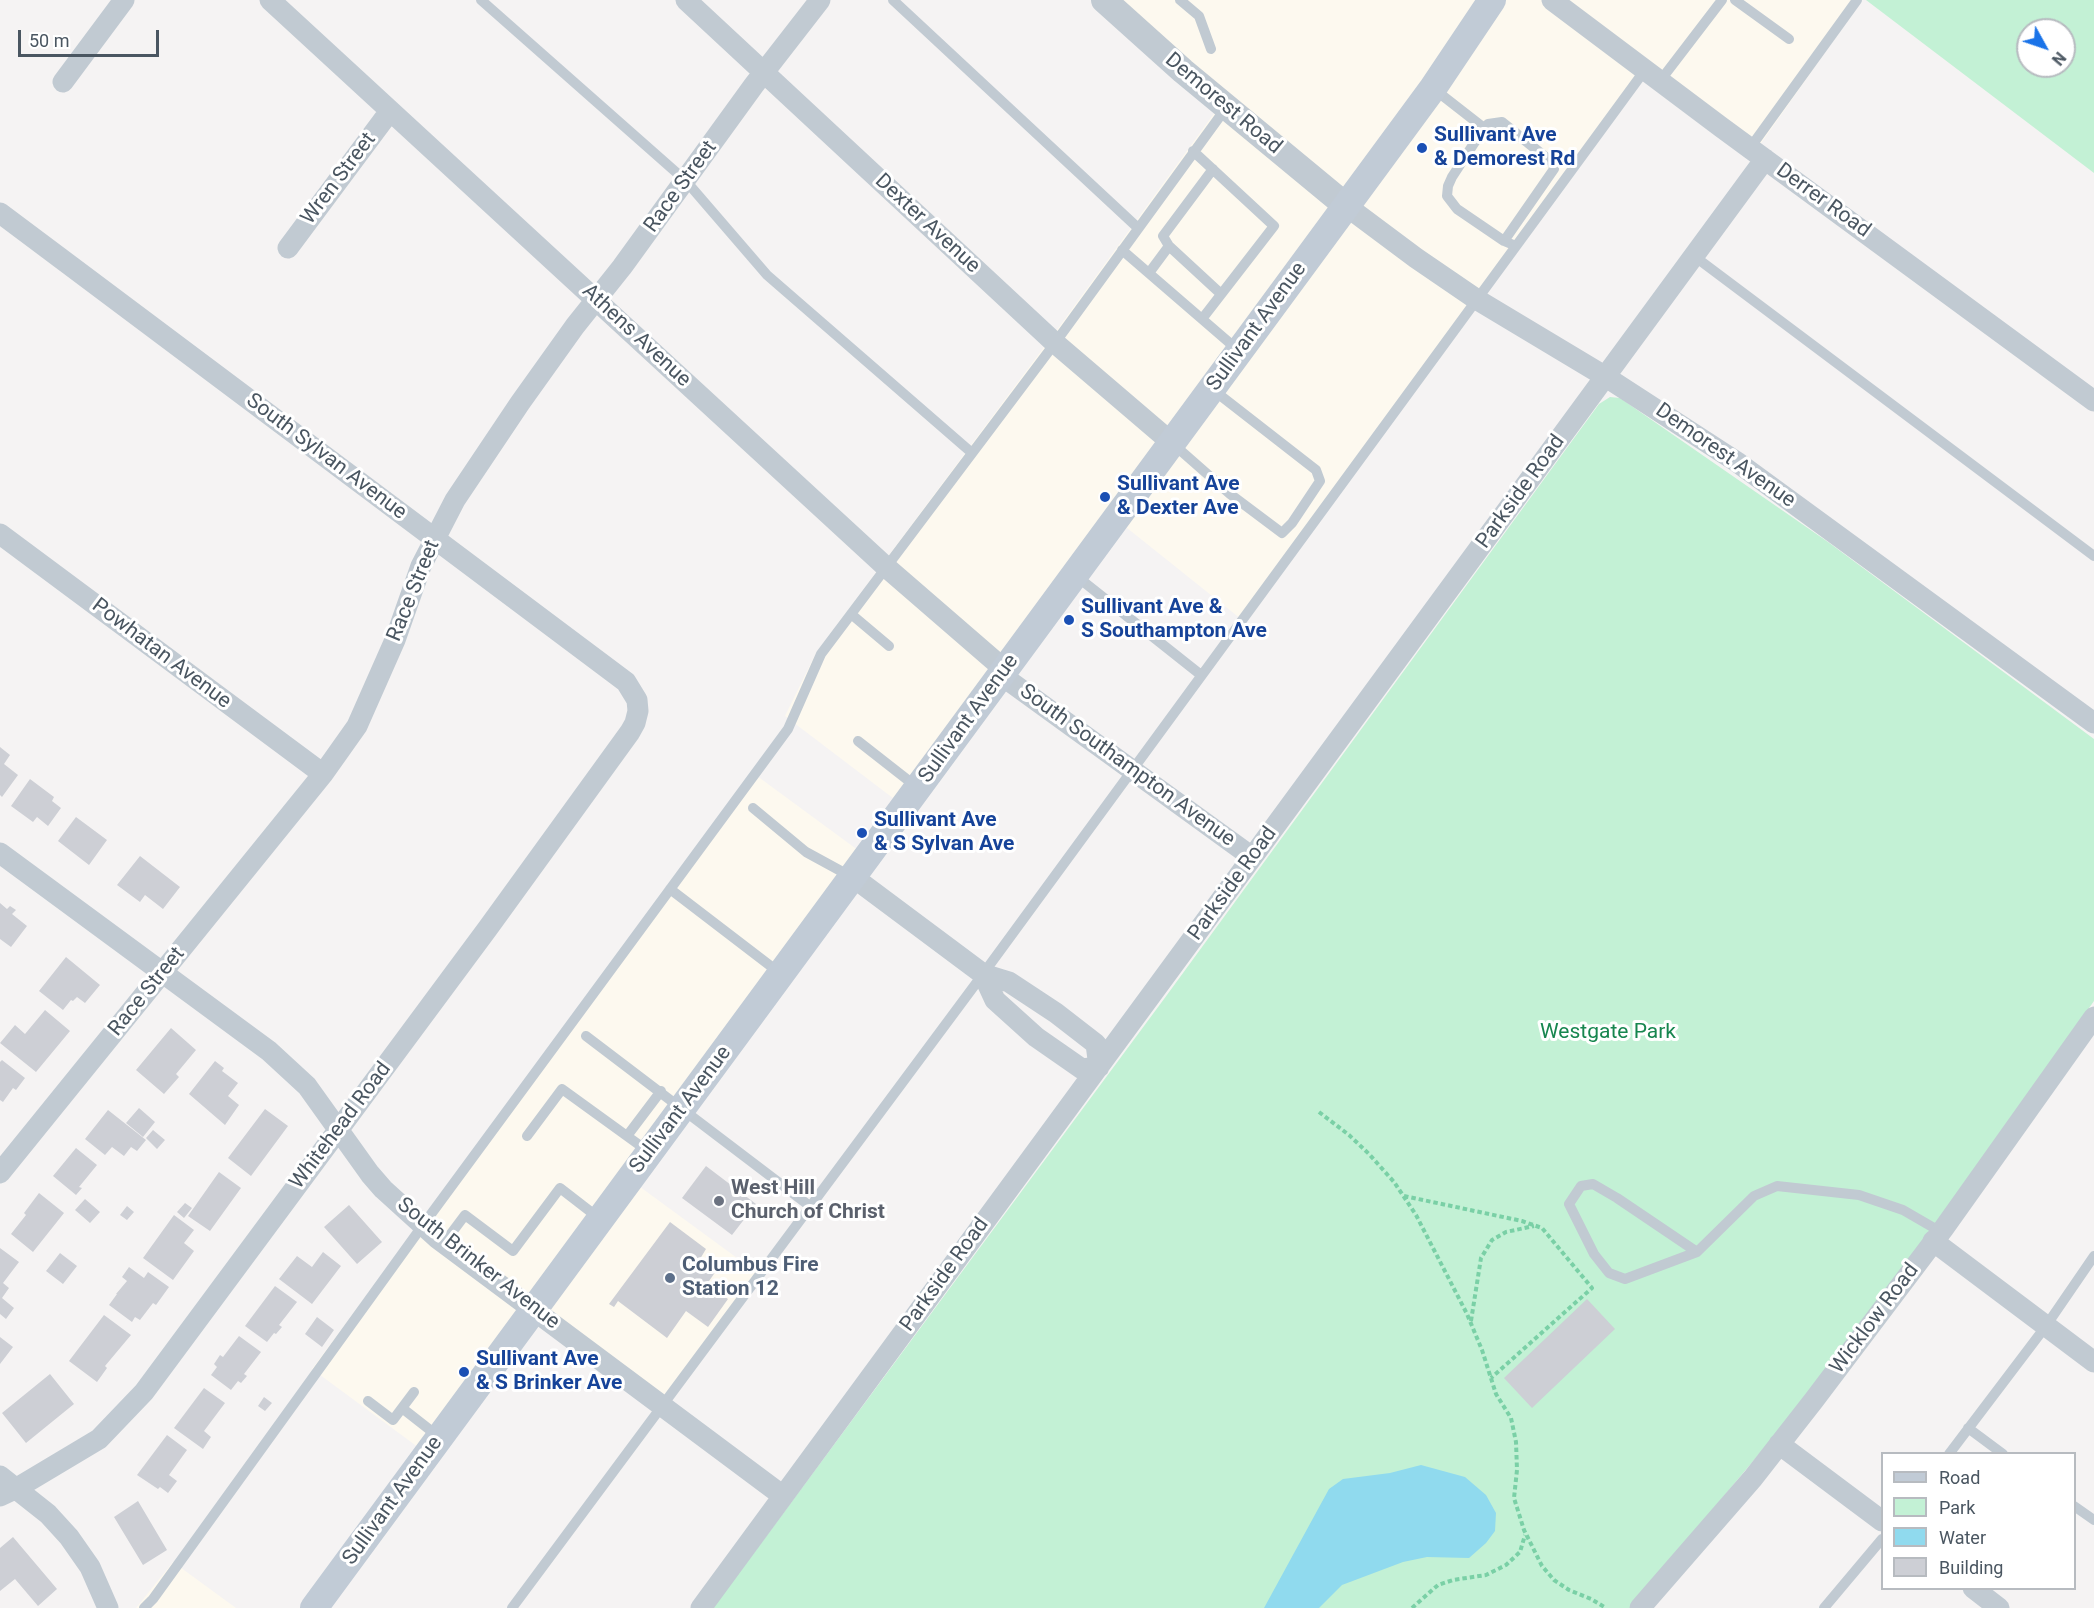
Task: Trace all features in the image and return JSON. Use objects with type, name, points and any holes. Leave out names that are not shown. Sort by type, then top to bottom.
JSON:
[{"type":"main road","name":"Sullivant Avenue","points":[[314,1608],[600,1219],[638,1144],[672,1099],[781,975],[1433,88],[1492,0]]},
{"type":"street","points":[[63,82],[124,0]]},
{"type":"street","name":"Athens Avenue","points":[[270,0],[1003,673]]},
{"type":"street","name":"Dexter Avenue","points":[[686,0],[1054,344],[1172,443]]},
{"type":"street","name":"Race Street","points":[[0,1173],[323,774],[357,726],[395,640],[421,566],[455,500],[520,403],[686,181],[764,71],[820,0]]},
{"type":"street","name":"Demorest Road","points":[[1104,0],[1226,108],[1345,205]]},
{"type":"street","name":"Derrer Road","points":[[1552,0],[2094,401]]},
{"type":"street","name":"Wren Street","points":[[288,248],[390,111]]},
{"type":"street","name":"Parkside Road","points":[[701,1608],[1694,256],[1758,153]]},
{"type":"street","name":"Demorest Avenue","points":[[1345,205],[1476,299],[1606,377],[1737,462],[2094,723]]},
{"type":"street","name":"South Sylvan Avenue","points":[[0,213],[626,682],[637,700],[638,711]]},
{"type":"street","name":"Powhatan Avenue","points":[[0,534],[323,774]]},
{"type":"street","name":"South Southampton Avenue","points":[[1003,673],[1131,770],[1252,857]]},
{"type":"street","name":"Whitehead Road","points":[[6,1487],[99,1438],[144,1392],[630,732],[638,711]]},
{"type":"street","name":"South Brinker Avenue","points":[[0,853],[269,1051],[307,1086],[383,1189],[444,1243],[783,1496]]},
{"type":"street","points":[[853,877],[983,974],[1009,982],[1056,1012],[1096,1044],[1099,1067],[1082,1069],[1036,1037],[995,1000],[983,974]]},
{"type":"street","name":"Wicklow Road","points":[[1640,1608],[1753,1478],[2088,1041],[2094,1017]]},
{"type":"street","points":[[1937,1237],[2094,1362]]},
{"type":"street","points":[[1779,1444],[1881,1520]]},
{"type":"street","points":[[6,1487],[48,1514],[69,1537],[90,1567],[108,1608]]},
{"type":"street","points":[[1976,1590],[1999,1608]]},
{"type":"lane","points":[[481,0],[686,181],[767,275],[972,453]]},
{"type":"lane","points":[[894,0],[1138,228]]},
{"type":"lane","points":[[1180,0],[1199,16],[1211,49]]},
{"type":"lane","points":[[512,1608],[983,974],[1476,299],[1653,75],[1722,0]]},
{"type":"lane","points":[[1735,0],[1789,39]]},
{"type":"lane","points":[[1758,153],[1857,0]]},
{"type":"lane","points":[[1433,88],[1484,128]]},
{"type":"lane","points":[[144,1608],[153,1599],[423,1225],[788,729],[821,654],[1054,344],[1226,108]]},
{"type":"lane","points":[[1504,241],[1554,169],[1553,163],[1502,122],[1488,124],[1484,128],[1452,177],[1447,196],[1457,209],[1504,241],[1516,246]]},
{"type":"lane","points":[[1193,151],[1274,226],[1202,319]]},
{"type":"lane","points":[[1213,169],[1163,236],[1169,246],[1221,294]]},
{"type":"lane","points":[[1149,273],[1169,246]]},
{"type":"lane","points":[[1122,250],[1239,351]]},
{"type":"lane","points":[[1694,256],[2094,556]]},
{"type":"lane","points":[[1172,443],[1230,494],[1282,533],[1292,523],[1320,481],[1316,470],[1212,389]]},
{"type":"lane","points":[[1075,575],[1201,675]]},
{"type":"lane","points":[[851,614],[889,646]]},
{"type":"lane","points":[[858,741],[918,788]]},
{"type":"lane","points":[[753,808],[806,852],[853,877]]},
{"type":"lane","points":[[670,889],[781,975]]},
{"type":"lane","points":[[586,1036],[672,1099],[811,1207]]},
{"type":"lane","points":[[527,1136],[562,1089],[638,1144]]},
{"type":"lane","points":[[1696,1252],[1593,1184],[1581,1186],[1569,1204],[1594,1254],[1609,1273],[1625,1279],[1696,1252],[1754,1196],[1777,1186],[1860,1195],[1903,1210],[1937,1237]]},
{"type":"lane","points":[[444,1243],[465,1215],[513,1251],[560,1188],[600,1219]]},
{"type":"lane","points":[[1950,1452],[2046,1326],[2094,1256]]},
{"type":"lane","points":[[368,1401],[393,1420],[414,1392]]},
{"type":"lane","points":[[402,1408],[440,1437]]},
{"type":"lane","points":[[1968,1428],[2000,1452]]},
{"type":"lane","points":[[2076,1507],[2094,1520]]},
{"type":"lane","points":[[1824,1608],[1881,1540]]},
{"type":"path","points":[[1319,1112],[1349,1135],[1394,1182],[1444,1268],[1471,1322],[1496,1394],[1511,1418],[1516,1442],[1517,1470],[1514,1498],[1526,1534],[1542,1566],[1554,1580],[1569,1590],[1606,1608]]},
{"type":"path","points":[[1403,1195],[1542,1228],[1592,1288],[1491,1378]]},
{"type":"path","points":[[1471,1322],[1481,1258],[1492,1240],[1506,1232],[1535,1226]]},
{"type":"path","points":[[1412,1608],[1437,1585],[1486,1575],[1506,1565],[1520,1552],[1526,1534]]},
{"type":"shaded area","points":[[1103,0],[1862,0],[1752,156],[1644,73],[1241,619],[1122,524],[906,808],[785,716],[816,653],[1062,323],[1218,108]]},
{"type":"shaded area","points":[[753,773],[870,859],[632,1181],[763,1277],[663,1412],[534,1317],[430,1456],[312,1369]]},
{"type":"shaded area","points":[[173,1562],[236,1608],[136,1608]]},
{"type":"green space","points":[[1866,0],[2094,0],[2094,173]]},
{"type":"green space","name":"Westgate Park","points":[[1610,397],[1620,398],[1828,542],[2094,739],[2094,1001],[1910,1260],[1806,1398],[1630,1608],[713,1608],[1164,999],[1599,404]]},
{"type":"water","points":[[1421,1465],[1465,1477],[1486,1495],[1496,1513],[1495,1531],[1486,1543],[1469,1558],[1427,1557],[1403,1562],[1342,1585],[1319,1608],[1264,1608],[1329,1489],[1343,1479],[1390,1473]]},
{"type":"building","points":[[0,747],[10,755],[4,764],[18,775],[2,797],[0,795]]},
{"type":"building","points":[[30,779],[54,797],[52,801],[61,808],[48,826],[37,817],[33,822],[11,806]]},
{"type":"building","points":[[76,817],[107,840],[89,865],[58,841]]},
{"type":"building","points":[[140,856],[180,887],[163,909],[145,895],[140,902],[117,885]]},
{"type":"building","points":[[0,903],[7,909],[10,906],[16,910],[12,914],[27,926],[11,947],[0,939]]},
{"type":"building","points":[[66,957],[100,985],[85,1003],[77,997],[71,1000],[63,1010],[39,991]]},
{"type":"building","points":[[45,1010],[70,1031],[36,1072],[0,1043],[15,1025],[25,1034]]},
{"type":"building","points":[[171,1028],[196,1050],[176,1074],[179,1077],[164,1094],[136,1070]]},
{"type":"building","points":[[2,1060],[25,1078],[16,1090],[13,1088],[3,1102],[0,1100],[0,1062]]},
{"type":"building","points":[[215,1061],[224,1068],[222,1071],[238,1083],[228,1096],[239,1105],[225,1125],[189,1094]]},
{"type":"building","points":[[139,1108],[155,1122],[143,1137],[126,1123]]},
{"type":"building","points":[[265,1109],[288,1126],[251,1176],[228,1158]]},
{"type":"building","points":[[108,1110],[146,1140],[137,1151],[131,1147],[124,1156],[112,1147],[105,1155],[85,1139]]},
{"type":"building","points":[[153,1130],[165,1140],[157,1149],[146,1138]]},
{"type":"building","points":[[76,1148],[97,1165],[79,1187],[82,1188],[76,1195],[53,1176]]},
{"type":"building","name":"West Hill Church of Christ","points":[[706,1166],[756,1204],[732,1235],[682,1198]]},
{"type":"building","points":[[219,1172],[241,1188],[210,1231],[188,1216]]},
{"type":"building","points":[[39,1193],[64,1213],[33,1252],[11,1234]]},
{"type":"building","points":[[85,1199],[100,1212],[90,1223],[75,1210]]},
{"type":"building","points":[[185,1203],[192,1208],[184,1218],[177,1212]]},
{"type":"building","points":[[349,1205],[382,1242],[357,1264],[324,1227]]},
{"type":"building","points":[[127,1206],[134,1212],[127,1220],[120,1215]]},
{"type":"building","points":[[174,1215],[194,1230],[184,1243],[194,1251],[173,1280],[143,1258]]},
{"type":"building","name":"Columbus Fire Station 12","points":[[670,1222],[706,1249],[700,1259],[716,1271],[707,1284],[728,1299],[708,1327],[686,1311],[667,1338],[618,1301],[614,1307],[609,1304]]},
{"type":"building","points":[[0,1248],[19,1262],[3,1283],[9,1288],[2,1298],[14,1308],[6,1319],[0,1314]]},
{"type":"building","points":[[323,1252],[341,1266],[312,1304],[279,1279],[297,1256],[312,1267]]},
{"type":"building","points":[[60,1253],[77,1266],[63,1284],[46,1271]]},
{"type":"building","points":[[129,1267],[144,1278],[148,1272],[169,1287],[156,1305],[153,1303],[140,1320],[135,1317],[132,1322],[109,1305],[127,1281],[122,1277]]},
{"type":"building","points":[[275,1286],[297,1302],[279,1325],[282,1327],[267,1342],[245,1326]]},
{"type":"building","points":[[1587,1299],[1615,1329],[1532,1408],[1504,1378]]},
{"type":"building","points":[[104,1315],[131,1335],[105,1366],[107,1368],[97,1382],[69,1361]]},
{"type":"building","points":[[317,1317],[334,1330],[322,1347],[305,1334]]},
{"type":"building","points":[[239,1336],[261,1352],[244,1374],[247,1376],[241,1383],[238,1381],[231,1390],[211,1375],[217,1367],[214,1364],[220,1355],[223,1357]]},
{"type":"building","points":[[0,1337],[13,1347],[0,1364]]},
{"type":"building","points":[[50,1374],[74,1404],[26,1443],[2,1413]]},
{"type":"building","points":[[204,1388],[225,1403],[204,1431],[211,1437],[203,1449],[174,1428]]},
{"type":"building","points":[[264,1397],[272,1403],[265,1411],[258,1406]]},
{"type":"building","points":[[167,1435],[187,1450],[169,1475],[177,1481],[168,1493],[137,1475]]},
{"type":"building","points":[[138,1501],[167,1550],[143,1565],[114,1517]]},
{"type":"building","points":[[13,1537],[57,1589],[38,1606],[15,1579],[0,1591],[0,1548]]},
{"type":"place","name":"Sullivant Ave & Demorest Rd","points":[[1422,148]]},
{"type":"place","name":"Sullivant Ave & Dexter Ave","points":[[1105,497]]},
{"type":"place","name":"Sullivant Ave & S Southampton Ave","points":[[1069,620]]},
{"type":"place","name":"Sullivant Ave & S Sylvan Ave","points":[[862,833]]},
{"type":"place","name":"West Hill Church of Christ","points":[[719,1201]]},
{"type":"place","name":"Columbus Fire Station 12","points":[[670,1278]]},
{"type":"place","name":"Sullivant Ave & S Brinker Ave","points":[[464,1372]]}]
